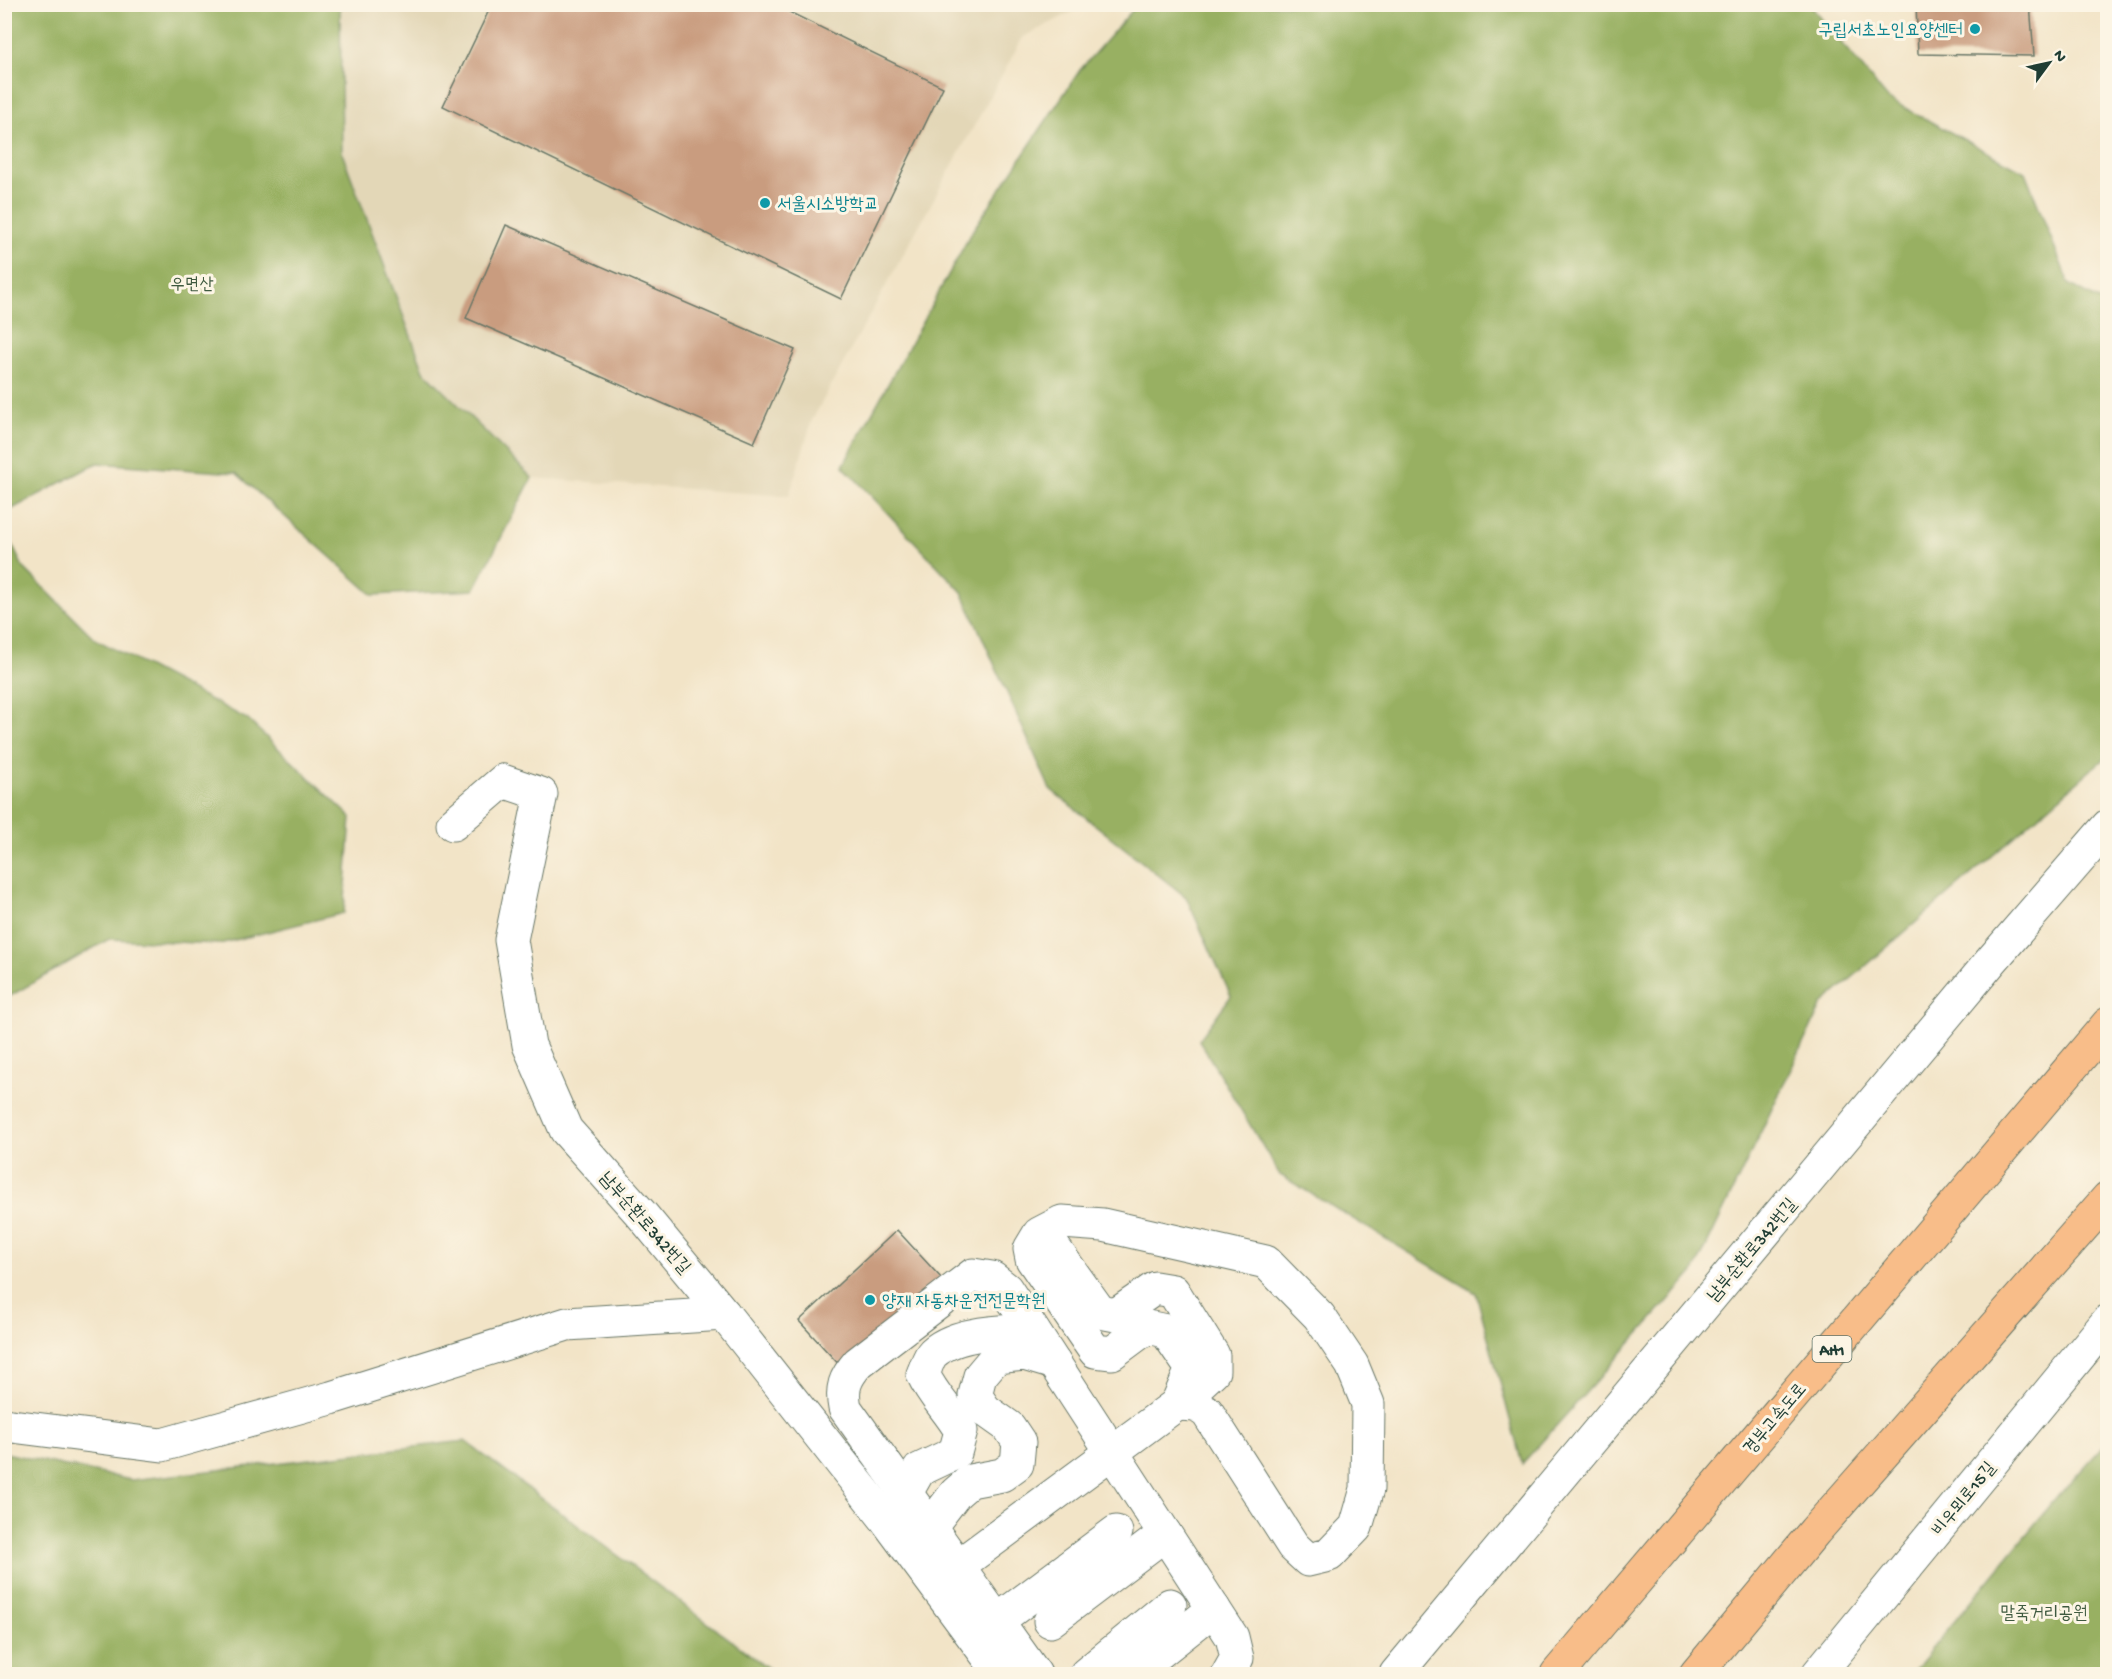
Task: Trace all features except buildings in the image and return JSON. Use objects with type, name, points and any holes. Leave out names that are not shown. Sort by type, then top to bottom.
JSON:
[{"type":"highway","points":[[2032,1114],[2108,1002]]},
{"type":"highway","name":"경부고속도로","points":[[1557,1674],[2108,1024]]},
{"type":"highway","points":[[1696,1674],[1815,1531],[2108,1198]]},
{"type":"street","name":"남부순환로342번길","points":[[453,824],[503,781],[541,794],[511,940],[530,1045],[566,1130],[642,1215],[723,1314],[885,1518],[1001,1674]]},
{"type":"street","name":"남부순환로342번길","points":[[1396,1674],[1992,960],[2108,826]]},
{"type":"street","points":[[958,1566],[1178,1404],[1213,1371],[1213,1355],[1173,1291],[1155,1288],[1116,1315],[1100,1312],[1049,1241],[1052,1228],[1062,1222],[1103,1225],[1266,1262],[1319,1316],[1352,1365],[1368,1404],[1367,1489],[1356,1527],[1329,1555],[1308,1560],[1293,1546],[1207,1412],[1196,1405],[1178,1404]]},
{"type":"street","points":[[1035,1674],[845,1408],[843,1392],[846,1376],[858,1364],[973,1275],[992,1278],[1006,1289],[1232,1637],[1237,1658],[1228,1674]]},
{"type":"street","points":[[4,1425],[162,1445],[331,1398],[567,1324],[723,1314]]},
{"type":"street","name":"비우뫼로15길","points":[[1818,1674],[2108,1321]]},
{"type":"street","points":[[906,1493],[919,1470],[955,1453],[961,1431],[950,1412],[931,1393],[922,1374],[932,1354],[950,1343],[998,1331],[1033,1331]]},
{"type":"street","points":[[930,1527],[956,1493],[970,1481],[1002,1475],[1017,1464],[1019,1442],[1009,1427],[985,1410],[975,1395],[980,1377],[996,1357],[1024,1354],[1054,1363]]},
{"type":"street","points":[[997,1621],[1081,1542],[1116,1532]]},
{"type":"street","points":[[1070,1615],[1165,1534]]},
{"type":"street","points":[[1086,1674],[1134,1618],[1170,1605]]},
{"type":"street","points":[[1132,1674],[1214,1609]]},
{"type":"shaded area","points":[[340,5],[1086,5],[1023,37],[812,420],[789,496],[532,478],[424,372],[342,153]]},
{"type":"green space","name":"우면산","points":[[5,4],[340,5],[342,153],[424,371],[532,478],[474,590],[373,595],[236,473],[97,463],[5,513]]},
{"type":"green space","points":[[1137,5],[1810,5],[1888,99],[2025,172],[2069,284],[2107,305],[2107,756],[1822,1004],[1694,1272],[1522,1464],[1476,1293],[1280,1175],[1199,1040],[1231,996],[1186,897],[1050,789],[962,592],[843,466],[973,230],[1080,70]]},
{"type":"green space","points":[[4,529],[23,567],[95,639],[247,719],[351,817],[344,913],[219,944],[109,939],[5,999]]},
{"type":"green space","points":[[465,1441],[776,1674],[5,1674],[5,1453],[131,1480]]},
{"type":"green space","name":"말죽거리공원","points":[[2107,1442],[2107,1674],[1911,1674],[2058,1496]]},
{"type":"place","name":"구립서초노인요양센터","points":[[1975,29]]},
{"type":"place","name":"서울시소방학교","points":[[765,203]]},
{"type":"place","name":"양재 자동차운전전문학원","points":[[870,1300]]}]
